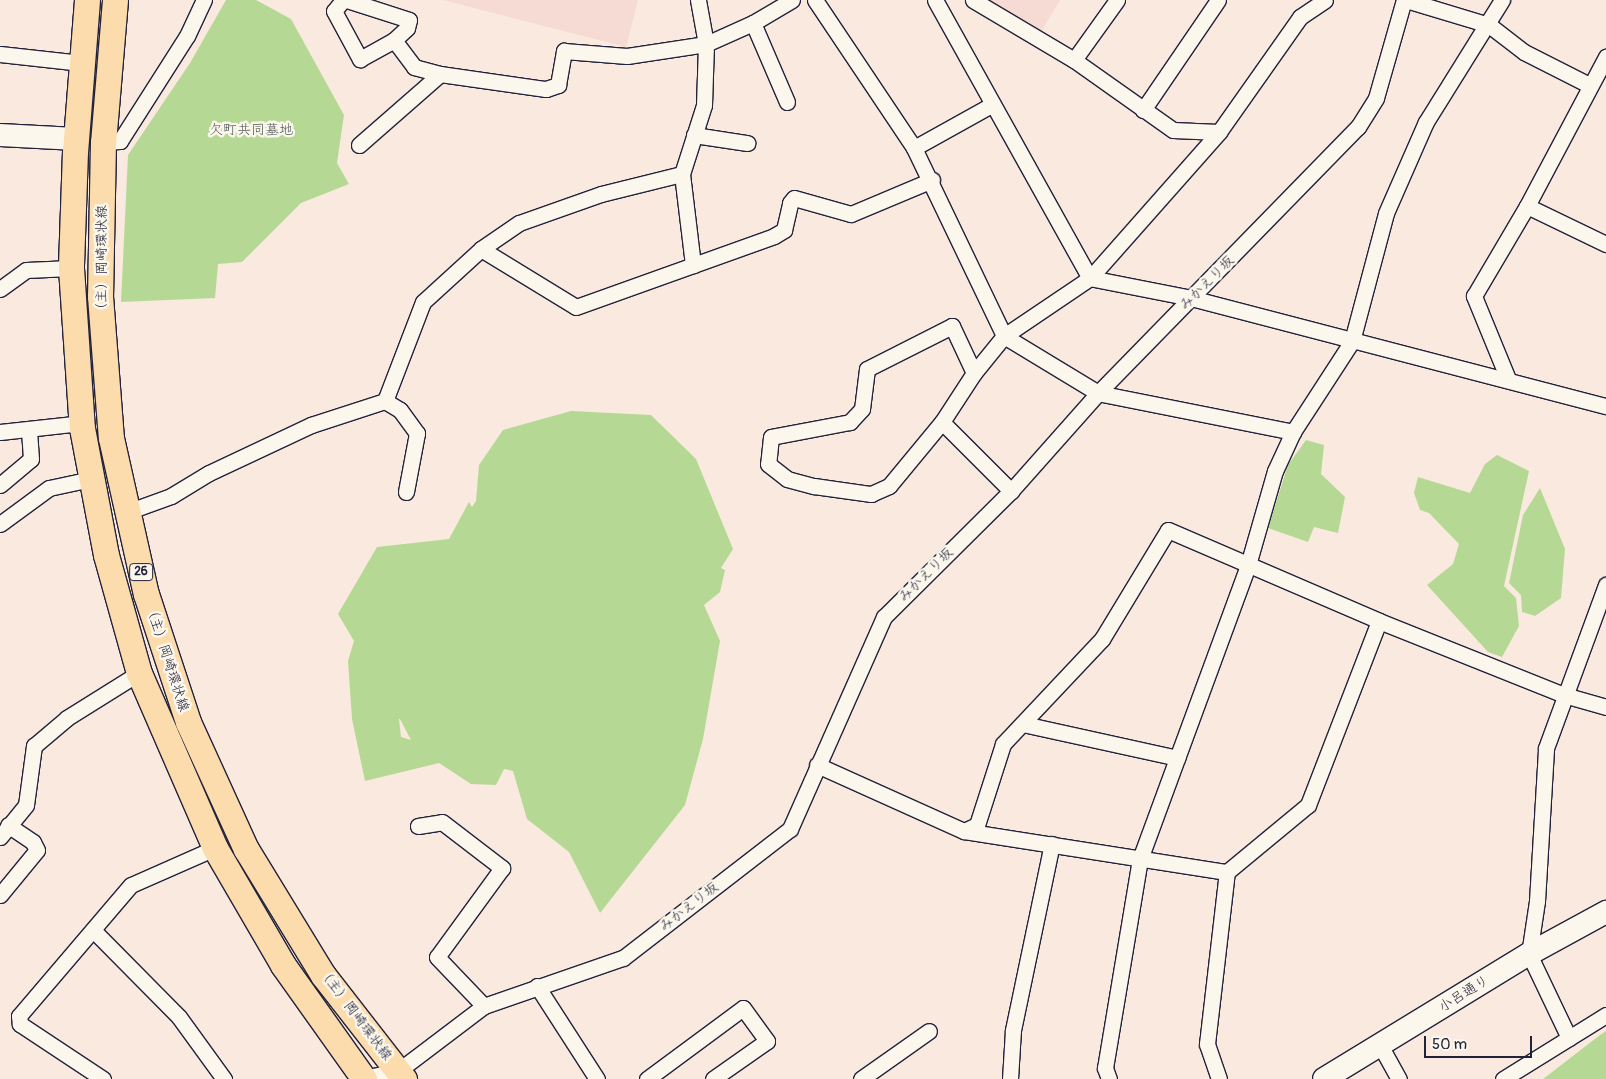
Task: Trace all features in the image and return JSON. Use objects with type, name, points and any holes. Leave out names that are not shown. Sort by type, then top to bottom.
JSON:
[{"type":"main road","name":"（主）岡崎環状線","points":[[87,0],[76,139],[70,268],[82,423],[106,556],[139,673],[215,848],[283,965],[362,1078]]},
{"type":"main road","name":"（主）岡崎環状線","points":[[115,0],[103,142],[100,296],[104,370],[111,438],[146,594],[188,722],[246,849],[323,975],[401,1075]]},
{"type":"street","points":[[103,142],[120,141],[187,36],[204,0]]},
{"type":"street","points":[[345,0],[409,20],[407,28],[394,40],[360,59],[334,11],[345,0]]},
{"type":"street","points":[[693,265],[682,174],[704,105],[706,44],[698,0]]},
{"type":"street","points":[[394,40],[414,67],[440,74],[546,90],[558,84],[564,51],[627,56],[706,44],[753,23],[792,0]]},
{"type":"street","points":[[815,0],[914,148],[932,180],[1004,336],[1098,394],[1294,432]]},
{"type":"street","points":[[935,0],[1090,278],[1191,298],[1606,406]]},
{"type":"street","points":[[973,0],[1074,60],[1173,130],[1219,132]]},
{"type":"street","points":[[1074,60],[1117,0]]},
{"type":"street","points":[[1143,110],[1218,0]]},
{"type":"street","points":[[974,373],[952,326],[867,369],[862,408],[850,422],[771,437],[768,464],[787,479],[870,494],[888,486],[942,422],[974,373],[1004,336],[1090,278],[1219,132],[1300,17],[1325,0]]},
{"type":"street","points":[[1405,0],[1489,25],[1524,52],[1589,85]]},
{"type":"street","name":"みかえり坂","points":[[401,1075],[484,1006],[537,986],[623,958],[790,829],[884,617],[1011,492],[1098,394],[1358,127],[1376,98],[1405,0]]},
{"type":"street","points":[[1109,1079],[1105,1068],[1140,859],[1248,565],[1275,471],[1294,432],[1352,341],[1386,213],[1426,122],[1489,25],[1502,0]]},
{"type":"street","points":[[753,23],[787,102]]},
{"type":"street","points":[[0,54],[82,64]]},
{"type":"street","points":[[1508,379],[1474,296],[1526,206],[1589,85],[1606,59]]},
{"type":"street","points":[[359,145],[440,74]]},
{"type":"street","points":[[914,148],[993,104]]},
{"type":"street","points":[[0,135],[76,139]]},
{"type":"street","points":[[694,135],[747,143]]},
{"type":"street","points":[[385,401],[423,302],[481,249],[519,223],[601,194],[682,174]]},
{"type":"street","points":[[481,249],[576,307],[784,230],[790,203],[794,198],[852,214],[932,180]]},
{"type":"street","points":[[1526,206],[1606,244]]},
{"type":"street","points":[[0,289],[26,270],[70,268]]},
{"type":"street","points":[[127,512],[170,496],[209,473],[311,425],[385,401],[400,410],[417,433],[406,492]]},
{"type":"street","points":[[942,422],[1011,492]]},
{"type":"street","points":[[0,432],[82,423]]},
{"type":"street","points":[[0,485],[31,459],[29,429]]},
{"type":"street","points":[[0,524],[49,488],[91,479]]},
{"type":"street","points":[[964,831],[977,825],[1003,744],[1102,639],[1168,530],[1379,621],[1564,695],[1606,707]]},
{"type":"street","points":[[1569,1038],[1529,954],[1537,900],[1546,748],[1606,585]]},
{"type":"street","points":[[1219,1079],[1207,1044],[1227,872],[1308,805],[1379,621]]},
{"type":"street","points":[[1589,628],[1606,622]]},
{"type":"street","points":[[0,895],[37,850],[33,842],[4,831],[26,805],[34,746],[66,718],[139,673]]},
{"type":"street","points":[[1023,724],[1177,758]]},
{"type":"street","points":[[817,766],[964,831],[1227,872]]},
{"type":"street","points":[[418,826],[442,822],[502,868],[437,957],[484,1006]]},
{"type":"street","points":[[1010,1079],[1013,1030],[1052,844]]},
{"type":"street","points":[[103,1079],[20,1024],[19,1016],[131,885],[215,848]]},
{"type":"street","name":"小呂通り","points":[[1324,1079],[1529,954],[1606,912]]},
{"type":"street","points":[[93,930],[179,1017],[224,1079]]},
{"type":"street","points":[[537,986],[597,1079]]},
{"type":"street","points":[[647,1079],[743,1008],[767,1041],[713,1079]]},
{"type":"street","points":[[1503,1079],[1606,1015]]},
{"type":"street","points":[[861,1079],[929,1031]]},
{"type":"street","points":[[1380,1045],[1399,1079]]},
{"type":"street","points":[[362,1078],[401,1075]]},
{"type":"shaded area","points":[[443,0],[638,0],[626,47]]},
{"type":"shaded area","points":[[987,0],[1060,0],[1041,32]]},
{"type":"green space","name":"欠町共同墓地","points":[[226,0],[256,0],[291,19],[344,115],[337,163],[349,184],[301,203],[242,262],[218,264],[215,298],[121,302],[128,155],[190,63]]},
{"type":"green space","points":[[571,411],[651,415],[696,459],[733,549],[721,568],[725,570],[720,592],[704,605],[720,641],[703,739],[685,805],[600,913],[569,852],[527,819],[513,771],[504,769],[496,785],[471,784],[439,763],[365,781],[352,719],[348,661],[354,641],[338,614],[377,547],[449,539],[469,502],[472,507],[476,501],[479,465],[503,430]],"holes":[[[400,719],[411,740],[401,737]]]},
{"type":"green space","points":[[1306,440],[1324,445],[1321,474],[1345,497],[1338,533],[1314,527],[1308,542],[1268,528],[1288,465]]},
{"type":"green space","points":[[1497,455],[1529,471],[1504,586],[1516,598],[1519,626],[1502,657],[1488,652],[1427,585],[1453,564],[1459,544],[1429,513],[1420,510],[1414,493],[1418,477],[1470,493],[1485,464]]},
{"type":"green space","points":[[1540,488],[1565,549],[1561,598],[1535,616],[1522,612],[1521,595],[1509,583],[1523,515]]},
{"type":"green space","points":[[1606,1031],[1606,1079],[1543,1079],[1600,1035]]}]
